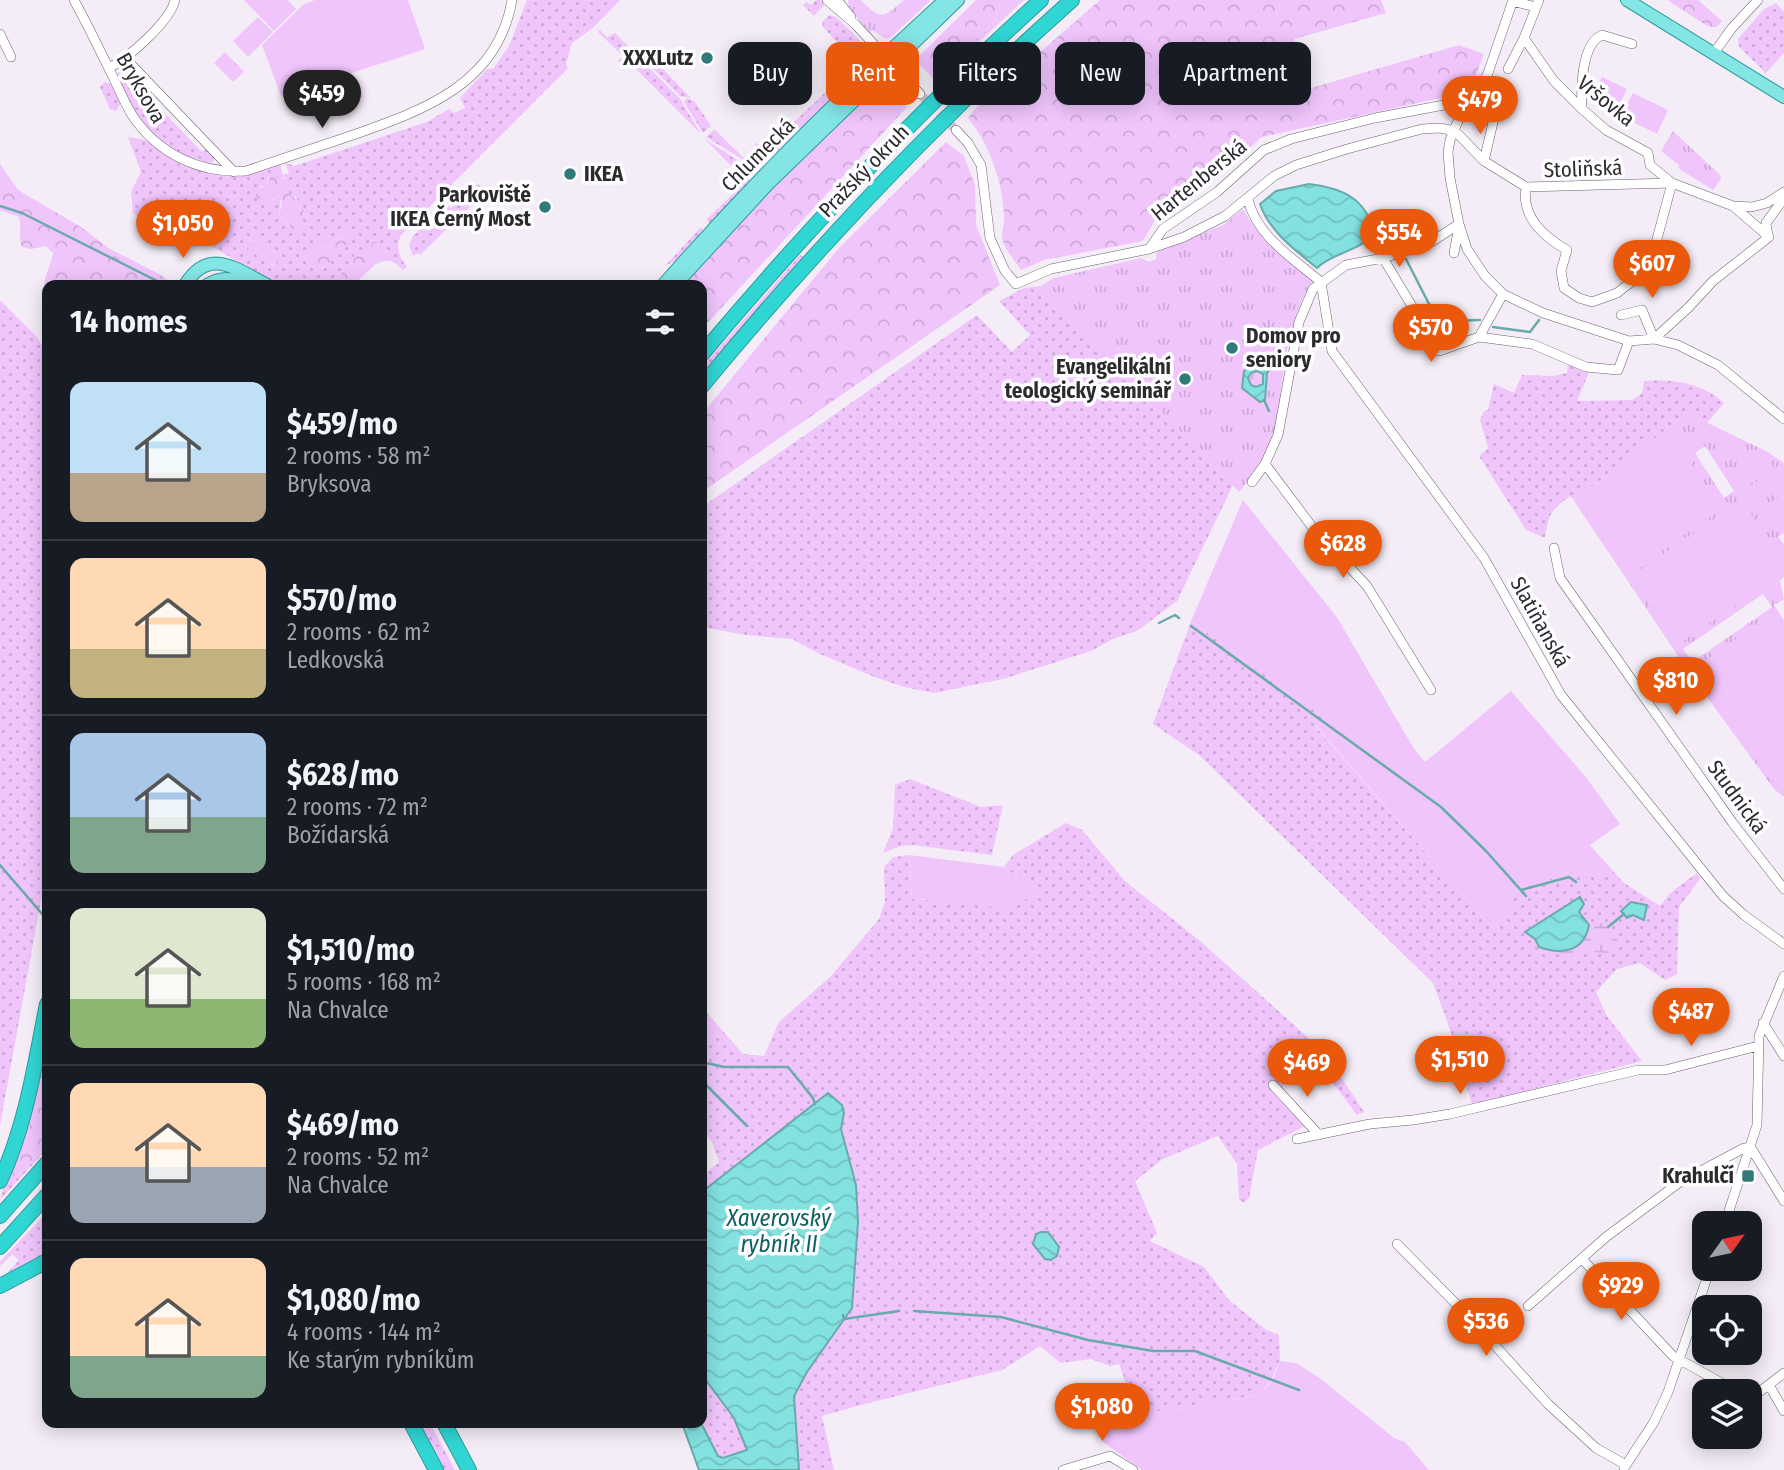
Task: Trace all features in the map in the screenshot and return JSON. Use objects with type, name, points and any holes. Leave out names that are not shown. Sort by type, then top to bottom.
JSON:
[{"type":"highway","name":"Pražský okruh","points":[[707,348],[813,227],[895,140],[1041,0]]},
{"type":"highway","name":"Pražský okruh","points":[[707,380],[783,290],[885,179],[996,69],[1072,0]]},
{"type":"highway","points":[[707,343],[725,326]]},
{"type":"highway","points":[[0,1181],[15,1146],[24,1114],[42,1028]]},
{"type":"highway","points":[[0,1216],[42,1169]]},
{"type":"highway","points":[[0,1247],[42,1201]]},
{"type":"highway","points":[[0,1286],[42,1264]]},
{"type":"highway","points":[[413,1428],[436,1470]]},
{"type":"highway","points":[[445,1428],[466,1465]]},
{"type":"main road","name":"Chlumecká","points":[[905,42],[944,0]]},
{"type":"main road","name":"Chlumecká","points":[[909,42],[958,0]]},
{"type":"main road","points":[[1627,0],[1784,97]]},
{"type":"main road","name":"Chlumecká","points":[[667,280],[732,208],[841,105]]},
{"type":"main road","name":"Chlumecká","points":[[680,280],[844,105]]},
{"type":"main road","points":[[189,280],[200,268],[214,262],[229,266],[257,280]]},
{"type":"main road","points":[[217,280],[234,280]]},
{"type":"street","name":"Bryksova","points":[[74,0],[131,113],[150,138],[174,156],[204,168],[234,172],[246,171],[415,113],[452,92],[487,60],[506,25],[512,0]]},
{"type":"street","points":[[109,68],[126,59],[169,14],[175,0]]},
{"type":"street","points":[[827,0],[872,42]]},
{"type":"street","points":[[837,0],[855,24]]},
{"type":"street","points":[[1714,53],[1732,28],[1758,0]]},
{"type":"street","points":[[1508,69],[1537,4],[1513,1]]},
{"type":"street","name":"Hartenberská","points":[[956,130],[968,143],[981,165],[990,238],[1016,284],[1062,266],[1149,249],[1163,229],[1209,198],[1264,149],[1291,139],[1375,118],[1459,102],[1475,94],[1483,85],[1513,1]]},
{"type":"street","points":[[0,34],[11,57]]},
{"type":"street","points":[[1582,108],[1581,80],[1592,42],[1602,35],[1632,44]]},
{"type":"street","name":"Vršovka","points":[[1524,38],[1554,81],[1606,130],[1648,153],[1650,165],[1672,183]]},
{"type":"street","points":[[126,59],[234,172]]},
{"type":"street","points":[[1459,102],[1461,114],[1448,152],[1459,224],[1467,249],[1485,276],[1503,294],[1543,313],[1629,341],[1654,339],[1678,345],[1718,365],[1784,419]]},
{"type":"street","points":[[1484,162],[1494,118]]},
{"type":"street","points":[[1149,249],[1203,229],[1248,199],[1274,176],[1309,161],[1403,133],[1440,128],[1455,131]]},
{"type":"street","name":"Stoliňská","points":[[1455,131],[1484,162],[1526,187],[1672,183],[1733,206],[1752,207],[1767,203],[1783,193]]},
{"type":"street","points":[[1526,187],[1526,207],[1535,226],[1567,250],[1561,271],[1564,288],[1579,298],[1592,302],[1617,293],[1630,283],[1653,254],[1672,183]]},
{"type":"street","name":"Stoliňská","points":[[1769,237],[1766,223],[1782,201],[1783,193]]},
{"type":"street","points":[[1248,199],[1256,221],[1268,236],[1321,282]]},
{"type":"street","points":[[1654,339],[1713,281],[1769,237],[1733,206]]},
{"type":"street","points":[[1454,253],[1459,224]]},
{"type":"street","points":[[1252,482],[1265,464],[1278,435],[1299,322],[1313,289],[1346,265],[1383,258],[1428,244],[1459,224]]},
{"type":"street","points":[[1383,258],[1439,351],[1479,337],[1532,344],[1586,367],[1618,370],[1629,341]]},
{"type":"street","name":"Slatiňanská","points":[[1321,282],[1332,351],[1484,558],[1561,695],[1723,896],[1784,944]]},
{"type":"street","points":[[1479,337],[1503,294]]},
{"type":"street","points":[[1621,315],[1642,310],[1654,339]]},
{"type":"street","points":[[1265,464],[1313,528],[1367,586],[1431,690]]},
{"type":"street","name":"Studnická","points":[[1555,548],[1560,578],[1732,822],[1784,889]]},
{"type":"street","points":[[1730,1211],[1751,1148],[1759,1112],[1758,1046],[1763,1023],[1784,976]]},
{"type":"street","points":[[1763,1023],[1784,1056]]},
{"type":"street","points":[[1297,1139],[1370,1124],[1413,1121],[1450,1114],[1639,1070],[1665,1070],[1758,1046]]},
{"type":"street","points":[[1273,1085],[1319,1135]]},
{"type":"street","points":[[1528,1306],[1605,1237],[1679,1182],[1744,1147],[1751,1148],[1784,1201]]},
{"type":"street","points":[[1397,1244],[1548,1404],[1596,1448],[1624,1468],[1654,1422],[1680,1361],[1706,1281]]},
{"type":"street","points":[[1582,1259],[1673,1356],[1714,1379]]},
{"type":"street","points":[[1762,1390],[1784,1373]]},
{"type":"street","points":[[1769,1385],[1784,1411]]},
{"type":"street","points":[[1063,1470],[1110,1456],[1133,1470]]},
{"type":"green space","points":[[244,0],[288,0],[296,9],[274,31]]},
{"type":"green space","points":[[315,0],[408,0],[425,49],[281,96],[262,45],[304,4]]},
{"type":"green space","points":[[527,0],[620,0],[594,27],[572,43],[566,64],[568,68],[401,235],[399,252],[407,267],[403,270],[391,261],[376,265],[382,256],[372,247],[354,258],[347,270],[343,271],[344,280],[269,280],[182,229],[133,214],[131,192],[141,172],[128,137],[145,140],[181,165],[216,175],[240,177],[280,164],[283,175],[289,173],[285,162],[294,166],[427,122],[449,109],[454,113],[465,108],[460,98],[487,69],[493,69],[509,46]],"holes":[[[268,177],[286,177],[287,192],[296,197],[304,213],[297,230],[279,216],[281,198],[278,196],[271,201],[259,186],[266,187]],[[350,231],[352,237],[333,260],[321,269],[334,239],[339,240]],[[257,240],[276,254],[274,266],[248,249],[249,241]]]},
{"type":"green space","points":[[816,0],[821,0],[824,5],[814,16],[803,5],[806,2],[811,5]]},
{"type":"green space","points":[[848,0],[861,0],[882,15],[904,0],[931,0],[891,37],[885,39],[873,30],[870,33],[849,8]]},
{"type":"green space","points":[[976,0],[1018,0],[973,42],[933,42]]},
{"type":"green space","points":[[1018,0],[1024,0],[979,42],[973,42]]},
{"type":"green space","points":[[1100,0],[1381,0],[1386,13],[1294,39],[1295,42],[1159,42],[1159,105],[1311,105],[1311,88],[1459,45],[1484,54],[1475,78],[1464,93],[1262,137],[1198,192],[1155,220],[1143,241],[1044,260],[1021,270],[1003,241],[1003,202],[998,176],[983,140],[968,118],[979,105],[1041,105],[1041,51]]},
{"type":"green space","points":[[1667,0],[1698,0],[1722,21],[1717,27],[1709,27]]},
{"type":"green space","points":[[1776,3],[1784,12],[1784,53],[1765,74],[1739,47],[1738,39],[1764,9]]},
{"type":"green space","points":[[829,15],[836,17],[860,42],[837,42],[823,27],[822,22]]},
{"type":"green space","points":[[258,17],[273,32],[248,57],[233,41]]},
{"type":"green space","points":[[600,30],[607,37],[615,33],[680,99],[701,134],[630,63],[623,60],[617,63],[623,56],[598,32]]},
{"type":"green space","points":[[933,42],[933,78],[919,64],[919,56]]},
{"type":"green space","points":[[636,46],[653,59],[691,98],[680,96],[632,47]]},
{"type":"green space","points":[[225,52],[244,72],[233,82],[214,63]]},
{"type":"green space","points":[[125,67],[130,68],[133,74],[131,78],[202,152],[207,148],[214,157],[213,162],[206,163],[175,151],[150,131],[136,113],[121,83],[118,73]]},
{"type":"green space","points":[[1602,77],[1627,89],[1620,103],[1595,91]]},
{"type":"green space","points":[[104,82],[111,84],[121,103],[116,111],[110,109],[100,87]]},
{"type":"green space","points":[[826,92],[826,104],[797,133],[790,126]]},
{"type":"green space","points":[[1633,93],[1668,110],[1657,134],[1621,116]]},
{"type":"green space","points":[[687,98],[695,102],[711,126],[703,133],[684,102]]},
{"type":"green space","points":[[855,105],[907,107],[707,324],[707,280],[686,280],[773,185]]},
{"type":"green space","points":[[780,128],[784,132],[788,129],[794,136],[775,154],[766,156],[754,144],[761,147]]},
{"type":"green space","points":[[714,129],[746,160],[745,161],[706,137]]},
{"type":"green space","points":[[1673,131],[1720,175],[1721,179],[1713,190],[1678,168],[1679,165],[1661,151]]},
{"type":"green space","points":[[704,138],[752,170],[754,168],[748,185],[709,225],[707,219],[737,190],[740,179],[737,172]]},
{"type":"green space","points":[[946,142],[964,156],[975,185],[976,225],[1000,285],[707,489],[707,408],[839,248]]},
{"type":"green space","points":[[0,164],[18,190],[81,227],[110,249],[167,280],[45,280],[53,253],[46,246],[31,249],[22,247],[19,217],[0,210]]},
{"type":"green space","points":[[270,176],[288,178],[291,184],[286,188],[302,203],[304,210],[300,229],[293,229],[279,216],[282,202],[279,196],[267,202],[256,198],[255,188],[266,187]]},
{"type":"green space","points":[[478,184],[485,192],[420,255],[418,253],[413,256],[409,246],[413,236],[445,205],[451,208]]},
{"type":"green space","points":[[1243,209],[1266,239],[1315,281],[1308,289],[1296,315],[1288,348],[1278,422],[1270,449],[1239,492],[1040,286],[1054,278],[1141,258],[1149,262],[1156,259],[1157,252],[1223,225]]},
{"type":"green space","points":[[701,227],[703,230],[677,260],[665,266]]},
{"type":"green space","points":[[350,231],[353,233],[352,237],[328,265],[322,268],[308,266],[310,254],[317,245],[328,240],[340,240]]},
{"type":"green space","points":[[257,240],[276,254],[277,266],[248,249],[247,242]]},
{"type":"green space","points":[[373,242],[377,242],[388,253],[358,280],[344,280],[341,275],[351,263],[354,254],[371,246]]},
{"type":"green space","points":[[800,255],[804,257],[707,370],[707,361]]},
{"type":"green space","points":[[1040,286],[1233,485],[1177,601],[1137,631],[1113,639],[1091,651],[1003,679],[934,693],[904,687],[872,676],[792,639],[707,628],[707,504],[977,315],[1012,352],[1030,335],[999,301],[1024,288]]},
{"type":"green space","points":[[0,300],[38,338],[42,346],[42,895],[0,1125]]},
{"type":"green space","points":[[1568,363],[1590,370],[1577,401],[1632,400],[1642,393],[1644,381],[1655,381],[1677,382],[1697,387],[1724,403],[1707,423],[1687,413],[1614,471],[1573,499],[1570,496],[1558,505],[1548,523],[1545,538],[1526,530],[1479,456],[1488,448],[1480,420],[1484,411],[1488,410],[1494,384],[1514,393],[1522,375],[1553,376],[1567,373]]},
{"type":"green space","points":[[1687,413],[1766,451],[1784,463],[1784,533],[1778,537],[1784,544],[1784,577],[1780,581],[1784,599],[1774,605],[1784,620],[1784,797],[1774,789],[1688,671],[1573,499],[1614,471]],"holes":[[[1705,446],[1734,491],[1724,498],[1695,453]],[[1763,594],[1772,607],[1692,662],[1683,649]]]},
{"type":"green space","points":[[1673,437],[1722,509],[1625,576],[1576,504]]},
{"type":"green space","points":[[1764,453],[1774,467],[1746,487],[1736,472]]},
{"type":"green space","points":[[1782,464],[1784,484],[1757,503],[1747,488]]},
{"type":"green space","points":[[1784,493],[1784,515],[1772,523],[1762,509]]},
{"type":"green space","points":[[1243,500],[1336,616],[1413,747],[1425,762],[1511,691],[1585,776],[1620,824],[1590,845],[1614,872],[1584,875],[1572,872],[1515,890],[1508,914],[1492,928],[1315,725],[1323,717],[1191,621]]},
{"type":"green space","points":[[1742,500],[1784,562],[1784,572],[1677,645],[1630,577]]},
{"type":"green space","points":[[1771,615],[1784,634],[1784,780],[1776,786],[1694,668]]},
{"type":"green space","points":[[1191,621],[1323,717],[1315,726],[1492,928],[1508,914],[1514,890],[1572,872],[1584,875],[1614,872],[1624,883],[1660,906],[1670,893],[1697,873],[1700,879],[1679,907],[1677,974],[1665,980],[1640,963],[1617,969],[1596,992],[1607,1016],[1642,1061],[1472,1105],[1433,983],[1199,755],[1153,724]]},
{"type":"green space","points":[[910,779],[981,807],[1003,805],[992,855],[912,845],[883,853],[893,828],[895,785]]},
{"type":"green space","points":[[1066,823],[1082,830],[1125,881],[1200,941],[1312,1041],[1337,1071],[1364,1112],[1357,1115],[1311,1054],[1278,1094],[1305,1126],[1258,1150],[1249,1198],[1244,1203],[1239,1199],[1237,1164],[1218,1136],[1163,1159],[1135,1181],[1157,1233],[1150,1241],[1204,1267],[1229,1300],[1266,1330],[1279,1335],[1280,1361],[1270,1382],[1258,1394],[1193,1409],[1163,1410],[1137,1415],[1119,1364],[1110,1366],[1091,1359],[1061,1363],[1040,1346],[1002,1370],[822,1416],[834,1470],[799,1470],[794,1396],[807,1372],[844,1319],[858,1222],[856,1185],[841,1129],[844,1113],[827,1094],[707,1188],[707,1172],[719,1162],[707,1136],[707,1042],[721,1029],[743,1054],[764,1056],[779,1022],[830,977],[879,919],[885,902],[884,867],[893,857],[909,855],[912,899],[950,901],[1039,893],[1004,867],[1013,855]]},
{"type":"green space","points":[[909,855],[1004,867],[1039,893],[1006,909],[912,899]]},
{"type":"green space","points":[[1596,921],[1607,926],[1618,941],[1608,953],[1594,952],[1566,958],[1554,951],[1573,949],[1585,938],[1589,925]]},
{"type":"green space","points":[[707,1013],[721,1029],[707,1042]]},
{"type":"green space","points":[[42,1051],[40,1089],[11,1178],[13,1182],[42,1150],[42,1154],[0,1200]]},
{"type":"green space","points":[[42,1070],[42,1150],[13,1182],[11,1178],[32,1119]]},
{"type":"green space","points":[[42,1217],[42,1256],[7,1273],[19,1260],[12,1254],[0,1266],[0,1262]]},
{"type":"green space","points":[[1280,1361],[1296,1363],[1321,1379],[1394,1438],[1405,1442],[1429,1470],[1142,1470],[1103,1442],[1093,1425],[1163,1410],[1193,1409],[1197,1402],[1256,1394],[1271,1382]]},
{"type":"green space","points":[[707,1382],[734,1418],[747,1450],[724,1458],[718,1454],[705,1428]]},
{"type":"green space","points":[[421,1428],[433,1428],[455,1470],[442,1470]]},
{"type":"water","points":[[1309,184],[1332,188],[1350,196],[1365,211],[1374,233],[1361,244],[1317,268],[1276,231],[1260,204],[1276,191]]},
{"type":"water","points":[[1253,365],[1265,368],[1272,366],[1267,373],[1265,400],[1260,402],[1242,388],[1244,371]],"holes":[[[1257,371],[1263,374],[1263,384],[1256,387],[1251,385],[1248,378],[1251,373]]]},
{"type":"water","points":[[1580,897],[1584,904],[1579,912],[1589,925],[1577,946],[1564,951],[1539,947],[1535,939],[1525,932]]},
{"type":"water","points":[[1631,902],[1647,905],[1644,920],[1633,915],[1627,918],[1621,911]]},
{"type":"water","name":"Xaverovský rybník II","points":[[828,1093],[842,1105],[844,1113],[841,1129],[856,1185],[858,1222],[852,1308],[807,1372],[794,1396],[799,1470],[699,1470],[684,1428],[704,1428],[718,1456],[723,1458],[747,1450],[734,1418],[707,1382],[707,1188]]},
{"type":"water","points":[[1048,1232],[1059,1247],[1057,1256],[1051,1260],[1045,1259],[1033,1244],[1036,1234]]},
{"type":"waterway","points":[[0,206],[22,213],[155,280]]},
{"type":"waterway","points":[[1406,259],[1429,304],[1451,321],[1480,320]]},
{"type":"waterway","points":[[1493,327],[1530,332],[1539,320]]},
{"type":"waterway","points":[[1271,369],[1280,364]]},
{"type":"waterway","points":[[1264,400],[1269,411]]},
{"type":"waterway","points":[[1159,623],[1175,615],[1179,618]]},
{"type":"waterway","points":[[1191,626],[1441,807],[1486,851],[1526,896]]},
{"type":"waterway","points":[[0,865],[42,914]]},
{"type":"waterway","points":[[1521,890],[1569,877],[1576,882]]},
{"type":"waterway","points":[[1608,927],[1624,914]]},
{"type":"waterway","points":[[707,1063],[724,1067],[788,1067],[815,1104]]},
{"type":"waterway","points":[[707,1086],[747,1126]]},
{"type":"waterway","points":[[843,1315],[844,1319],[899,1311]]},
{"type":"waterway","points":[[914,1311],[1001,1317],[1088,1340],[1153,1351],[1195,1351],[1299,1390]]},
{"type":"tunnel","points":[[920,94],[956,130]]},
{"type":"place","name":"XXXLutz","points":[[707,58]]},
{"type":"place","name":"IKEA","points":[[570,174]]},
{"type":"place","name":"Parkoviště IKEA Černý Most","points":[[545,207]]},
{"type":"place","name":"Domov pro seniory","points":[[1232,348]]},
{"type":"place","name":"Evangelikální teologický seminář","points":[[1185,379]]},
{"type":"place","name":"Krahulčí","points":[[1748,1176]]}]
